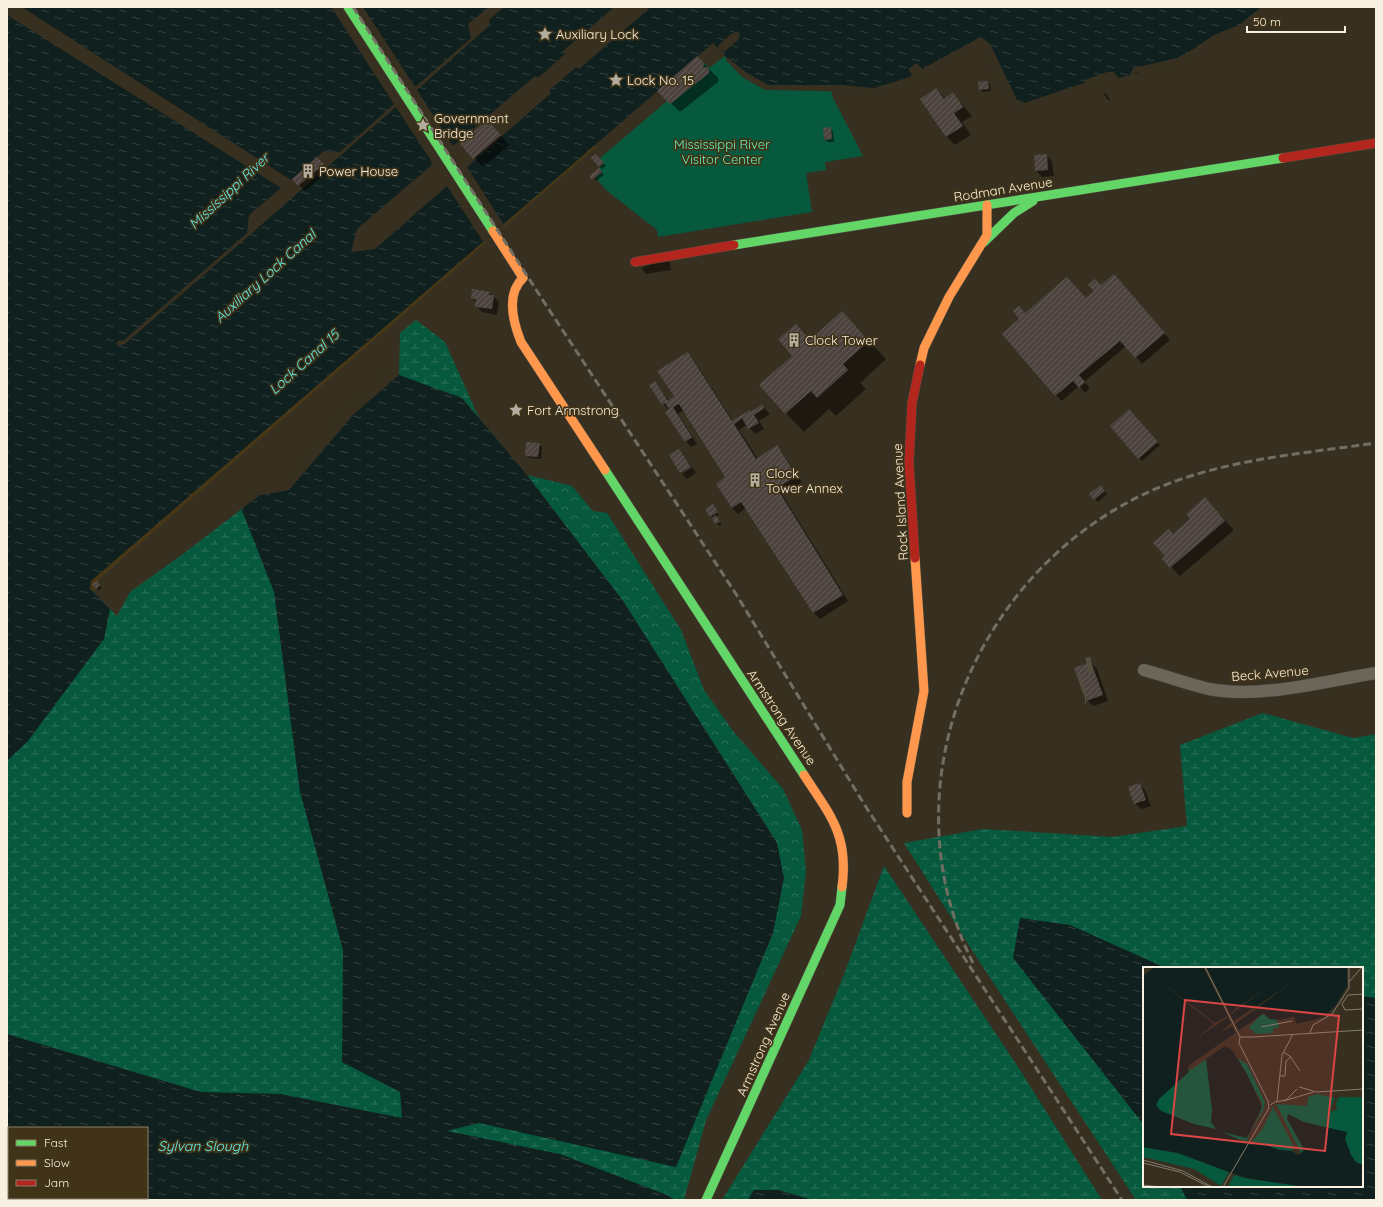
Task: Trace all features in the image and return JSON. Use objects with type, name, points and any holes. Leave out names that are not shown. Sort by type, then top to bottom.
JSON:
[{"type":"street","name":"Armstrong Avenue","points":[[348,7],[523,278],[515,286],[512,299],[516,329],[521,342],[599,464],[802,768],[835,822],[839,832],[845,866],[840,905],[706,1200]]},
{"type":"street","name":"Rodman Avenue","points":[[635,262],[1376,143]]},
{"type":"street","points":[[980,247],[1014,213],[1040,197]]},
{"type":"street","name":"Rock Island Avenue","points":[[907,813],[905,800],[908,774],[922,710],[924,691],[909,463],[912,403],[924,348],[949,297],[980,247],[988,228],[987,205]]},
{"type":"street","name":"Beck Avenue","points":[[1144,670],[1210,689],[1231,691],[1281,688],[1376,673]]},
{"type":"shaded area","points":[[595,143],[596,147],[97,581],[100,585],[92,591],[90,589],[91,581]]},
{"type":"green space","name":"Mississippi River Visitor Center","points":[[697,56],[709,68],[725,56],[743,76],[831,90],[833,98],[863,156],[825,162],[826,170],[806,173],[812,212],[658,237],[657,230],[606,190],[595,177],[602,172],[599,168],[604,163],[600,158],[667,101],[658,90]]},
{"type":"green space","points":[[416,320],[445,342],[479,418],[507,452],[399,375],[400,333]]},
{"type":"green space","points":[[527,475],[572,486],[593,511],[607,513],[681,630],[704,690],[733,731],[783,789],[802,830],[806,872],[801,916],[706,1120],[702,1102],[773,933],[777,843],[623,601]]},
{"type":"green space","points":[[260,495],[702,1102],[706,1120],[684,1200],[673,1200],[7,1065],[7,703],[92,591],[117,616],[130,592],[183,554]]},
{"type":"green space","points":[[1263,713],[1353,738],[1376,734],[1376,1200],[1136,1200],[979,961],[904,843],[983,829],[1113,837],[1187,826],[1180,745]]},
{"type":"green space","points":[[884,866],[1018,1067],[1102,1200],[812,1200],[778,1190],[754,1190],[748,1200],[722,1200],[809,1060],[843,977]]},
{"type":"water","points":[[7,7],[1266,7],[1253,19],[1212,40],[1183,59],[1119,78],[1111,74],[1012,107],[985,46],[967,45],[910,79],[875,91],[766,88],[743,76],[713,43],[91,581],[90,589],[110,609],[104,639],[28,741],[7,761]]},
{"type":"water","name":"Sylvan Slough","points":[[399,375],[462,398],[527,475],[623,601],[777,843],[784,878],[773,933],[676,1167],[479,1123],[447,1131],[560,1154],[667,1195],[675,1200],[7,1200],[7,1034],[201,1092],[281,1094],[402,1118],[400,1092],[342,1062],[343,950],[300,792],[274,592],[241,508],[260,495],[289,490],[312,448],[381,378]]},
{"type":"water","points":[[1020,918],[1070,925],[1164,967],[1143,967],[1143,1124],[1013,958]]},
{"type":"water","points":[[1363,996],[1376,998],[1376,1200],[1187,1200],[1180,1187],[1363,1187]]},
{"type":"water","points":[[754,1190],[778,1190],[812,1200],[748,1200]]},
{"type":"pier","points":[[7,7],[22,7],[291,180],[324,151],[340,152],[394,104],[331,7],[363,7],[415,87],[471,38],[468,24],[489,7],[504,7],[489,20],[490,25],[417,90],[453,146],[535,76],[539,77],[565,54],[563,51],[614,7],[651,7],[579,69],[576,67],[550,90],[550,94],[467,167],[504,225],[484,243],[447,186],[375,249],[351,252],[357,229],[433,164],[396,107],[125,344],[118,346],[116,343],[118,341],[124,340],[247,233],[249,215],[281,188],[7,15]]},
{"type":"pier","points":[[1261,7],[1268,7],[1254,20],[1213,42],[1184,61],[1142,72],[1135,72],[1134,75],[1130,76],[1133,68],[1177,58],[1214,35],[1239,25]]},
{"type":"pier","points":[[739,32],[740,34],[738,40],[723,53],[717,47],[731,34]]},
{"type":"pier","points":[[981,37],[990,44],[1017,100],[1021,101],[1024,105],[1010,108],[983,48],[967,47],[911,81],[875,92],[765,90],[742,77],[725,59],[728,58],[746,72],[768,85],[842,85],[874,88],[907,78],[912,75],[908,69],[917,63],[922,69]]},
{"type":"pier","points":[[1107,72],[1114,72],[1119,80],[1112,76],[1085,85],[1085,80]]},
{"type":"pier","points":[[397,373],[399,375],[354,414],[289,490],[260,495],[240,510],[240,507],[259,493],[287,488],[310,447],[380,376]]},
{"type":"building","points":[[697,56],[704,63],[703,67],[709,68],[709,73],[670,104],[657,91]]},
{"type":"building","points":[[988,81],[989,89],[979,90],[978,82]]},
{"type":"building","points":[[936,88],[944,99],[953,92],[963,107],[954,113],[963,126],[946,137],[920,99]]},
{"type":"building","points":[[487,120],[501,135],[473,159],[460,144]]},
{"type":"building","points":[[831,127],[832,139],[824,140],[823,128]]},
{"type":"building","points":[[596,154],[604,163],[599,167],[591,158]]},
{"type":"building","points":[[1047,154],[1048,170],[1035,171],[1034,155]]},
{"type":"building","name":"Power House","points":[[317,157],[324,164],[298,186],[292,179]]},
{"type":"building","points":[[599,168],[602,172],[592,180],[589,176]]},
{"type":"building","points":[[1114,274],[1165,333],[1135,358],[1120,341],[1079,375],[1085,382],[1079,388],[1073,381],[1055,396],[1002,334],[1019,319],[1013,311],[1019,306],[1025,313],[1067,277],[1086,298],[1094,291],[1088,285],[1095,279],[1101,285]]},
{"type":"building","points":[[472,289],[490,292],[489,295],[494,295],[492,309],[475,307],[476,299],[471,299]]},
{"type":"building","points":[[842,311],[869,341],[843,364],[848,370],[817,398],[811,391],[785,414],[759,385],[792,356],[778,339],[796,324],[810,340]]},
{"type":"building","name":"Clock Tower Annex","points":[[688,352],[732,421],[750,410],[751,412],[762,404],[764,408],[754,415],[759,423],[748,429],[742,418],[734,424],[756,459],[777,445],[797,476],[777,488],[843,595],[813,613],[741,502],[732,508],[716,484],[725,477],[679,404],[673,407],[692,437],[685,442],[665,412],[669,409],[665,403],[662,405],[649,385],[655,381],[668,401],[674,396],[657,371]]},
{"type":"building","points":[[1129,409],[1158,442],[1138,459],[1110,426]]},
{"type":"building","name":"Fort Armstrong","points":[[526,442],[540,443],[538,457],[525,456]]},
{"type":"building","points":[[679,449],[691,467],[680,473],[669,455]]},
{"type":"building","points":[[1101,485],[1105,491],[1094,500],[1089,494]]},
{"type":"building","points":[[1205,497],[1225,521],[1170,568],[1162,559],[1165,556],[1153,543],[1169,529],[1173,534],[1190,519],[1186,514]]},
{"type":"building","points":[[713,504],[718,512],[710,517],[705,509]]},
{"type":"building","points":[[716,515],[720,522],[715,524],[712,518]]},
{"type":"building","points":[[97,581],[100,585],[96,589],[92,584]]},
{"type":"building","points":[[1091,662],[1103,695],[1086,701],[1074,668]]},
{"type":"building","points":[[1140,783],[1146,800],[1134,804],[1128,787]]},
{"type":"tunnel","points":[[1087,666],[1092,665]]},
{"type":"railway","points":[[353,7],[546,305],[736,594],[864,804],[1122,1200]]},
{"type":"railway","points":[[973,963],[948,893],[939,822],[945,751],[966,684],[999,621],[1044,565],[1100,519],[1165,485],[1190,476],[1242,463],[1376,443]]},
{"type":"traffic: fast","points":[[348,7],[493,231]]},
{"type":"traffic: fast","points":[[734,245],[1283,158]]},
{"type":"traffic: fast","points":[[984,242],[1014,213],[1033,201]]},
{"type":"traffic: fast","points":[[605,470],[804,775]]},
{"type":"traffic: fast","points":[[706,1200],[840,905],[842,887]]},
{"type":"traffic: slow","points":[[920,365],[924,348],[949,297],[987,235],[987,205]]},
{"type":"traffic: slow","points":[[493,231],[523,278],[514,292],[513,300],[514,317],[521,342],[605,470]]},
{"type":"traffic: slow","points":[[907,813],[907,782],[924,691],[915,558]]},
{"type":"traffic: slow","points":[[804,775],[829,814],[840,839],[843,853],[842,887]]},
{"type":"traffic: jam","points":[[1283,158],[1376,143]]},
{"type":"traffic: jam","points":[[635,262],[734,245]]},
{"type":"traffic: jam","points":[[915,558],[909,463],[912,403],[920,365]]},
{"type":"place","name":"Auxiliary Lock","points":[[545,34]]},
{"type":"place","name":"Lock No. 15","points":[[616,80]]},
{"type":"place","name":"Government Bridge","points":[[423,125]]},
{"type":"place","name":"Power House","points":[[308,171]]},
{"type":"place","name":"Clock Tower","points":[[794,340]]},
{"type":"place","name":"Fort Armstrong","points":[[516,410]]},
{"type":"place","name":"Clock Tower Annex","points":[[755,480]]},
{"type":"water label","name":"Mississippi River","points":[[229,191]]},
{"type":"water label","name":"Auxiliary Lock Canal","points":[[265,276]]},
{"type":"water label","name":"Lock Canal 15","points":[[304,362]]}]
